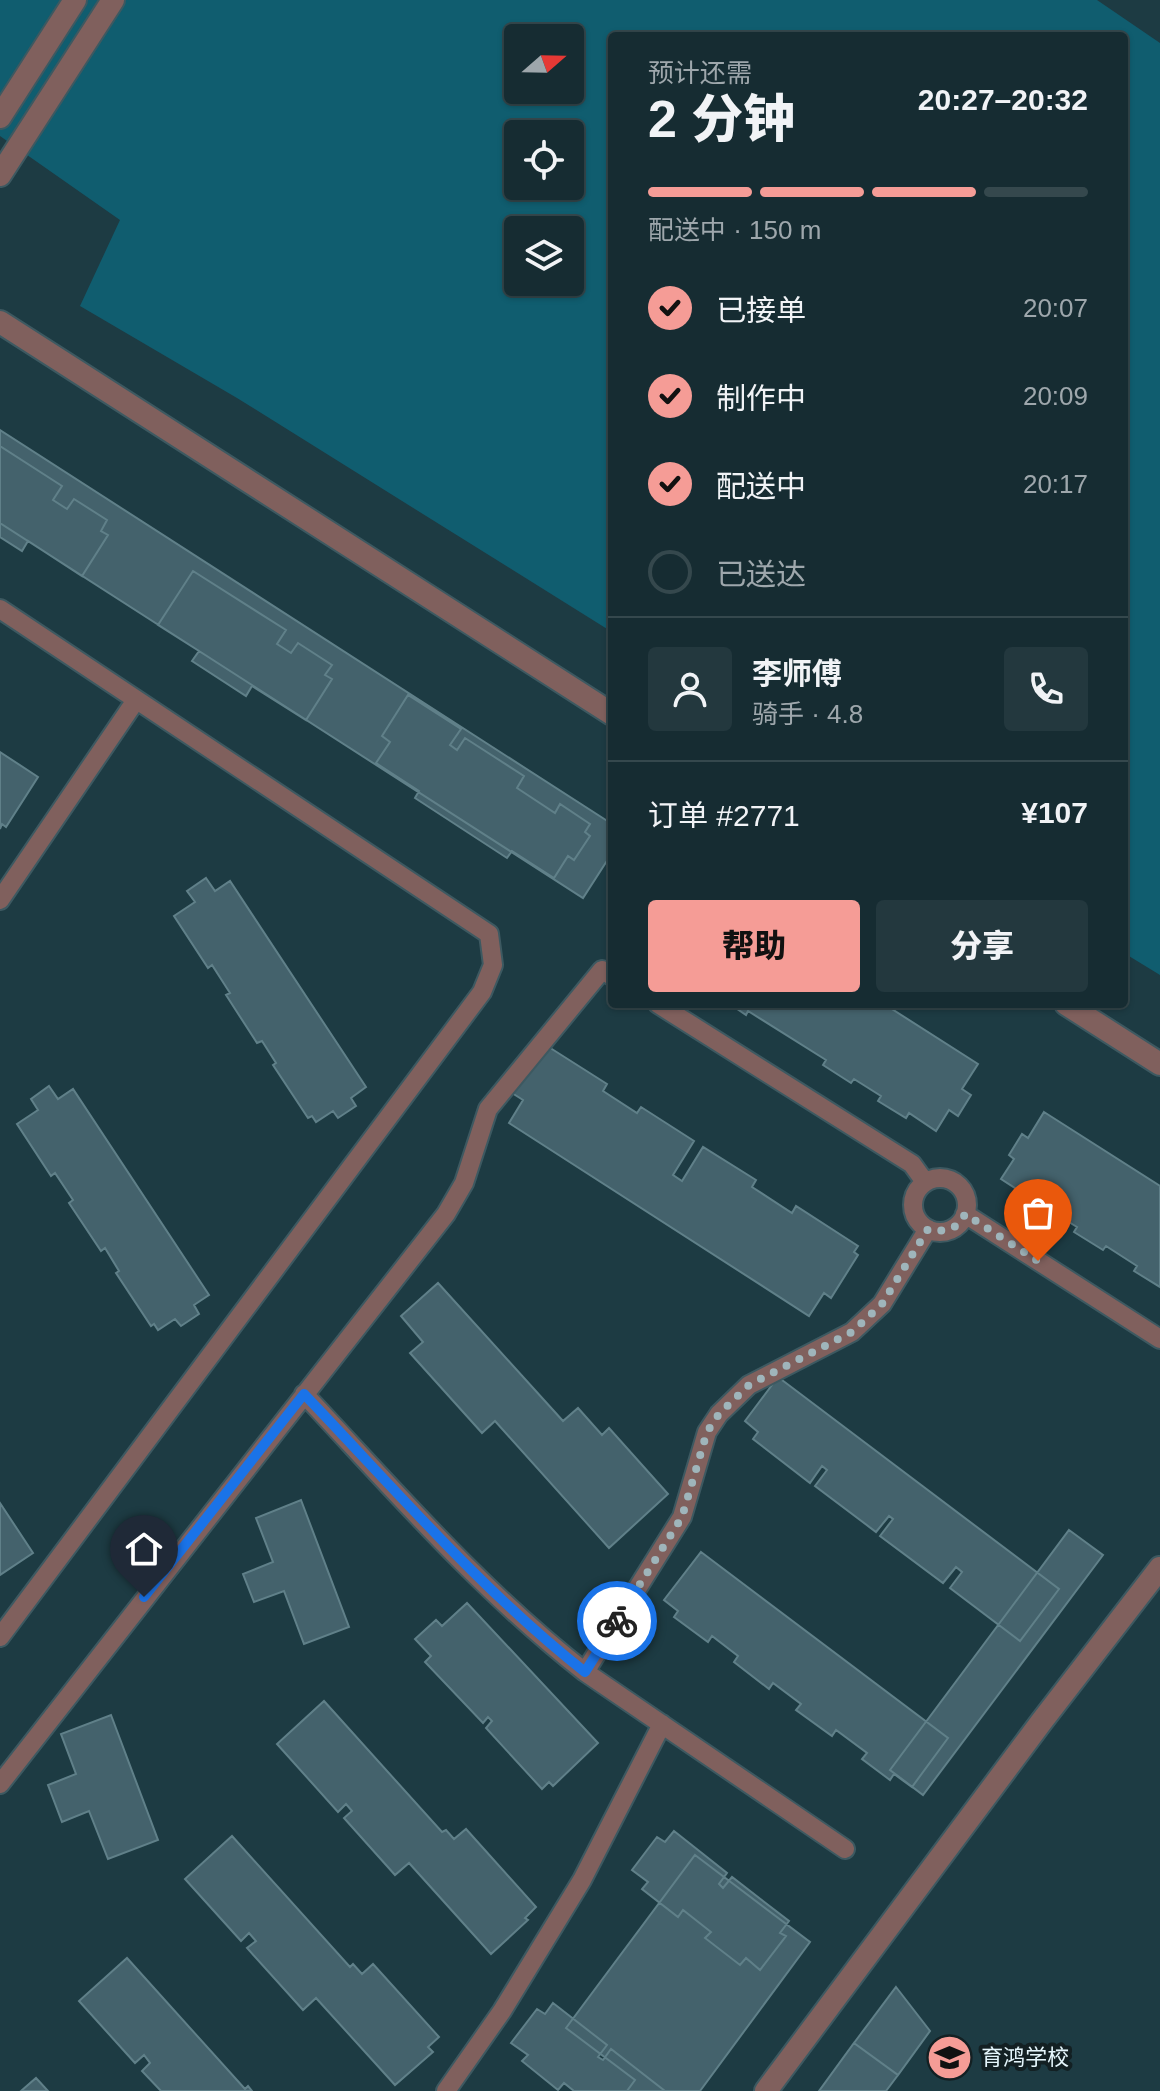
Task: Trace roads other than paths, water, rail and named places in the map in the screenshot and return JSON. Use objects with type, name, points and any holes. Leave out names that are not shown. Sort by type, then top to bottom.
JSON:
[{"type":"street","points":[[0,117],[75,0]]},
{"type":"street","points":[[4,169],[113,0]]},
{"type":"street","points":[[0,322],[608,711]]},
{"type":"street","points":[[1072,1008],[1160,1064]]},
{"type":"street","points":[[766,2091],[1160,1568]]},
{"type":"lane","points":[[0,609],[489,934],[493,965],[482,992],[0,1637]]},
{"type":"lane","points":[[0,900],[136,700]]},
{"type":"lane","points":[[0,1784],[446,1214],[464,1183],[488,1109],[602,970],[608,974]]},
{"type":"lane","points":[[664,1008],[912,1164],[925,1182]]},
{"type":"lane","points":[[936,1178],[955,1182],[966,1198],[965,1214],[958,1225],[939,1232],[919,1222],[913,1200],[925,1182],[936,1178]]},
{"type":"lane","points":[[965,1214],[1160,1339]]},
{"type":"lane","points":[[585,1672],[682,1517],[707,1432],[719,1414],[749,1385],[852,1332],[882,1304],[928,1229]]},
{"type":"lane","points":[[304,1394],[471,1571],[525,1622],[585,1672],[845,1849]]},
{"type":"lane","points":[[446,2091],[502,2011],[582,1880],[662,1724]]},
{"type":"water","points":[[0,0],[1097,0],[1160,43],[1160,975],[1128,955],[1128,32],[608,32],[608,630],[237,398],[80,306],[120,220],[0,136]]},
{"type":"place","name":"育鸿学校","points":[[950,2057]]}]
